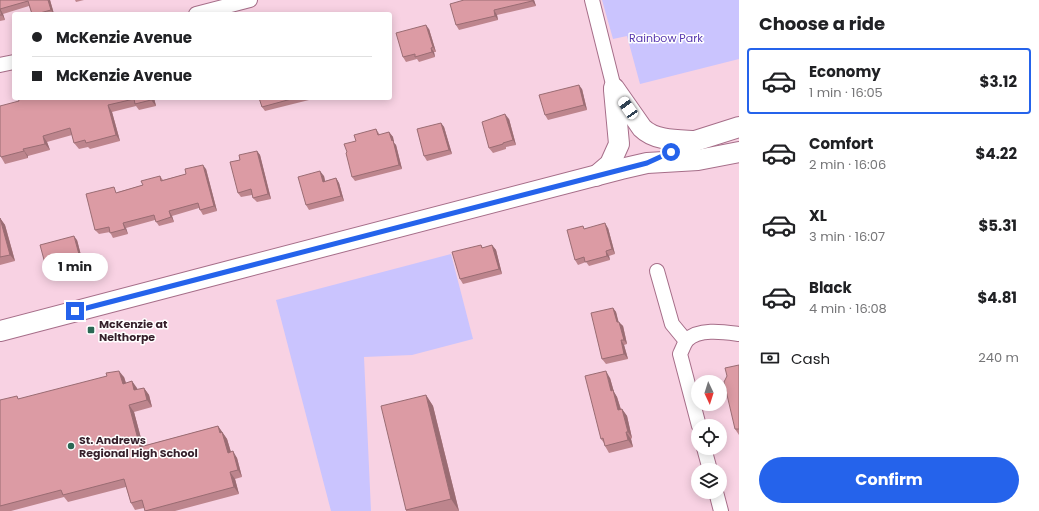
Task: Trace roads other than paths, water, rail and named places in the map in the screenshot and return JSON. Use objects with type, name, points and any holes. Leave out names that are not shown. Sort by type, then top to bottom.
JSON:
[{"type":"main road","points":[[614,88],[646,132],[665,139],[695,141]]},
{"type":"main road","points":[[596,176],[610,164],[619,144],[614,88]]},
{"type":"main road","points":[[0,331],[647,163],[695,141],[739,127]]},
{"type":"main road","points":[[647,163],[698,160],[739,152]]},
{"type":"street","points":[[204,12],[250,0]]},
{"type":"street","points":[[592,0],[614,88]]},
{"type":"street","points":[[0,65],[12,62]]},
{"type":"street","points":[[657,271],[672,324],[686,341]]},
{"type":"street","points":[[697,419],[680,354],[686,341],[693,336],[713,331],[739,334]]},
{"type":"street","points":[[718,499],[721,511]]},
{"type":"place","name":"McKenzie at Nelthorpe","points":[[91,330]]},
{"type":"place","name":"St. Andrews Regional High School","points":[[71,446]]},
{"type":"park label","name":"Rainbow Park","points":[[666,38]]}]
